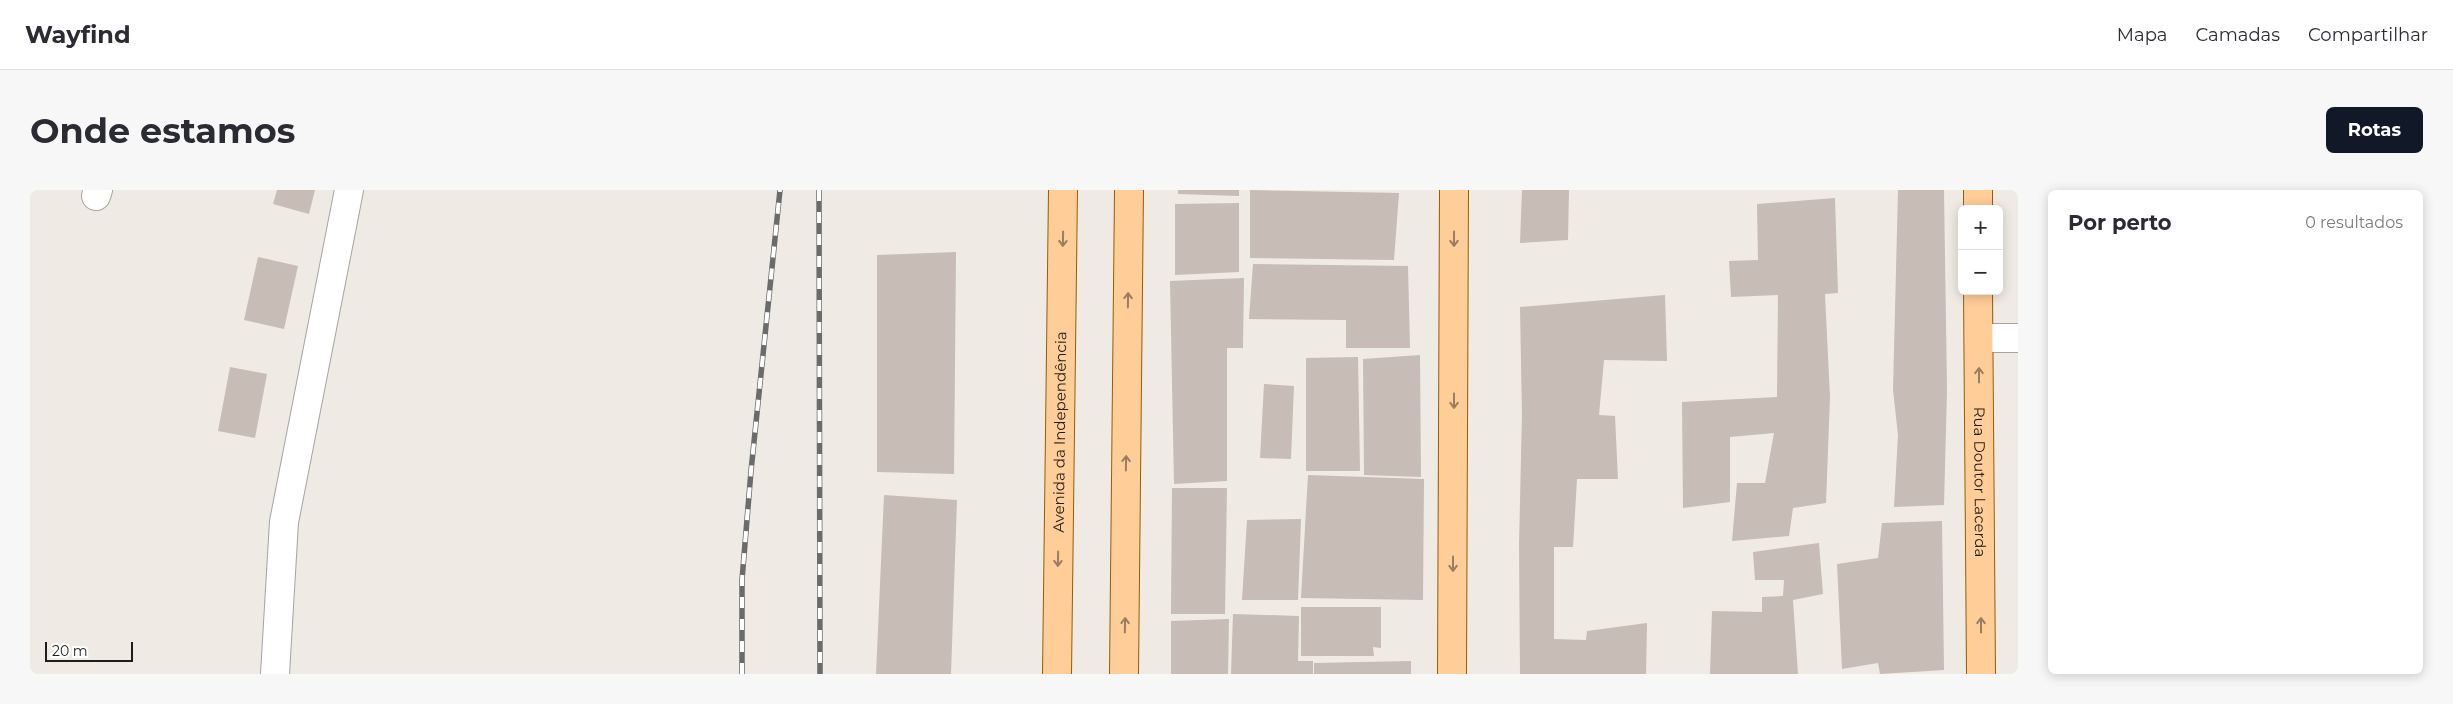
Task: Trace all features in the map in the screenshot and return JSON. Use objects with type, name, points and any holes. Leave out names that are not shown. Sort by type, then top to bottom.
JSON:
[{"type":"main road","name":"Avenida da Independência","points":[[1057,674],[1064,190]]},
{"type":"main road","points":[[1124,674],[1129,190]]},
{"type":"main road","points":[[1452,674],[1454,190]]},
{"type":"main road","points":[[1978,190],[1978,205]]},
{"type":"main road","name":"Rua Doutor Lacerda","points":[[1978,295],[1981,674]]},
{"type":"street","points":[[275,674],[284,522],[349,190]]},
{"type":"street","points":[[1978,338],[2018,338]]},
{"type":"building","points":[[277,190],[315,190],[309,214],[273,204]]},
{"type":"building","points":[[1178,190],[1239,190],[1239,196],[1178,194]]},
{"type":"building","points":[[1250,190],[1399,193],[1394,260],[1250,258]]},
{"type":"building","points":[[1522,190],[1569,190],[1568,240],[1520,243]]},
{"type":"building","points":[[1898,190],[1944,190],[1947,390],[1944,505],[1894,507],[1898,435],[1893,390]]},
{"type":"building","points":[[1835,198],[1838,293],[1825,294],[1830,397],[1826,503],[1793,508],[1789,536],[1732,541],[1737,483],[1765,483],[1774,433],[1730,437],[1730,502],[1683,508],[1682,402],[1777,397],[1778,295],[1731,297],[1729,261],[1758,260],[1757,204]]},
{"type":"building","points":[[1239,203],[1239,272],[1175,275],[1175,204]]},
{"type":"building","points":[[956,252],[954,474],[877,472],[877,255]]},
{"type":"building","points":[[258,257],[298,266],[284,329],[244,320]]},
{"type":"building","points":[[1253,264],[1408,266],[1410,348],[1346,348],[1346,320],[1249,319]]},
{"type":"building","points":[[1244,278],[1243,348],[1227,348],[1227,481],[1174,484],[1170,281]]},
{"type":"building","points":[[1665,295],[1667,361],[1604,360],[1599,415],[1615,416],[1618,479],[1577,479],[1573,547],[1554,547],[1554,639],[1586,640],[1587,631],[1647,623],[1646,674],[1520,674],[1519,546],[1522,414],[1520,307]]},
{"type":"building","points":[[1420,355],[1421,477],[1364,475],[1363,359]]},
{"type":"building","points":[[1358,357],[1360,471],[1306,471],[1306,358]]},
{"type":"building","points":[[230,367],[267,374],[255,438],[218,431]]},
{"type":"building","points":[[1264,384],[1294,386],[1291,459],[1260,458]]},
{"type":"building","points":[[1308,475],[1424,479],[1423,600],[1301,598]]},
{"type":"building","points":[[1172,488],[1227,488],[1225,614],[1171,614]]},
{"type":"building","points":[[884,495],[957,500],[951,674],[876,674]]},
{"type":"building","points":[[1301,519],[1298,600],[1242,600],[1247,520]]},
{"type":"building","points":[[1942,521],[1944,670],[1880,674],[1878,663],[1842,669],[1837,564],[1878,558],[1882,523]]},
{"type":"building","points":[[1819,543],[1823,594],[1793,600],[1798,674],[1710,674],[1712,611],[1762,612],[1762,597],[1783,596],[1784,580],[1755,580],[1753,552]]},
{"type":"building","points":[[1301,607],[1381,607],[1381,648],[1373,647],[1374,656],[1301,656]]},
{"type":"building","points":[[1233,614],[1299,616],[1298,661],[1313,661],[1313,674],[1231,674]]},
{"type":"building","points":[[1229,619],[1228,674],[1171,674],[1171,621]]},
{"type":"building","points":[[1411,661],[1411,674],[1314,674],[1314,663]]},
{"type":"railway","points":[[742,674],[742,580],[751,471],[780,190]]},
{"type":"railway","points":[[819,190],[820,674]]}]
